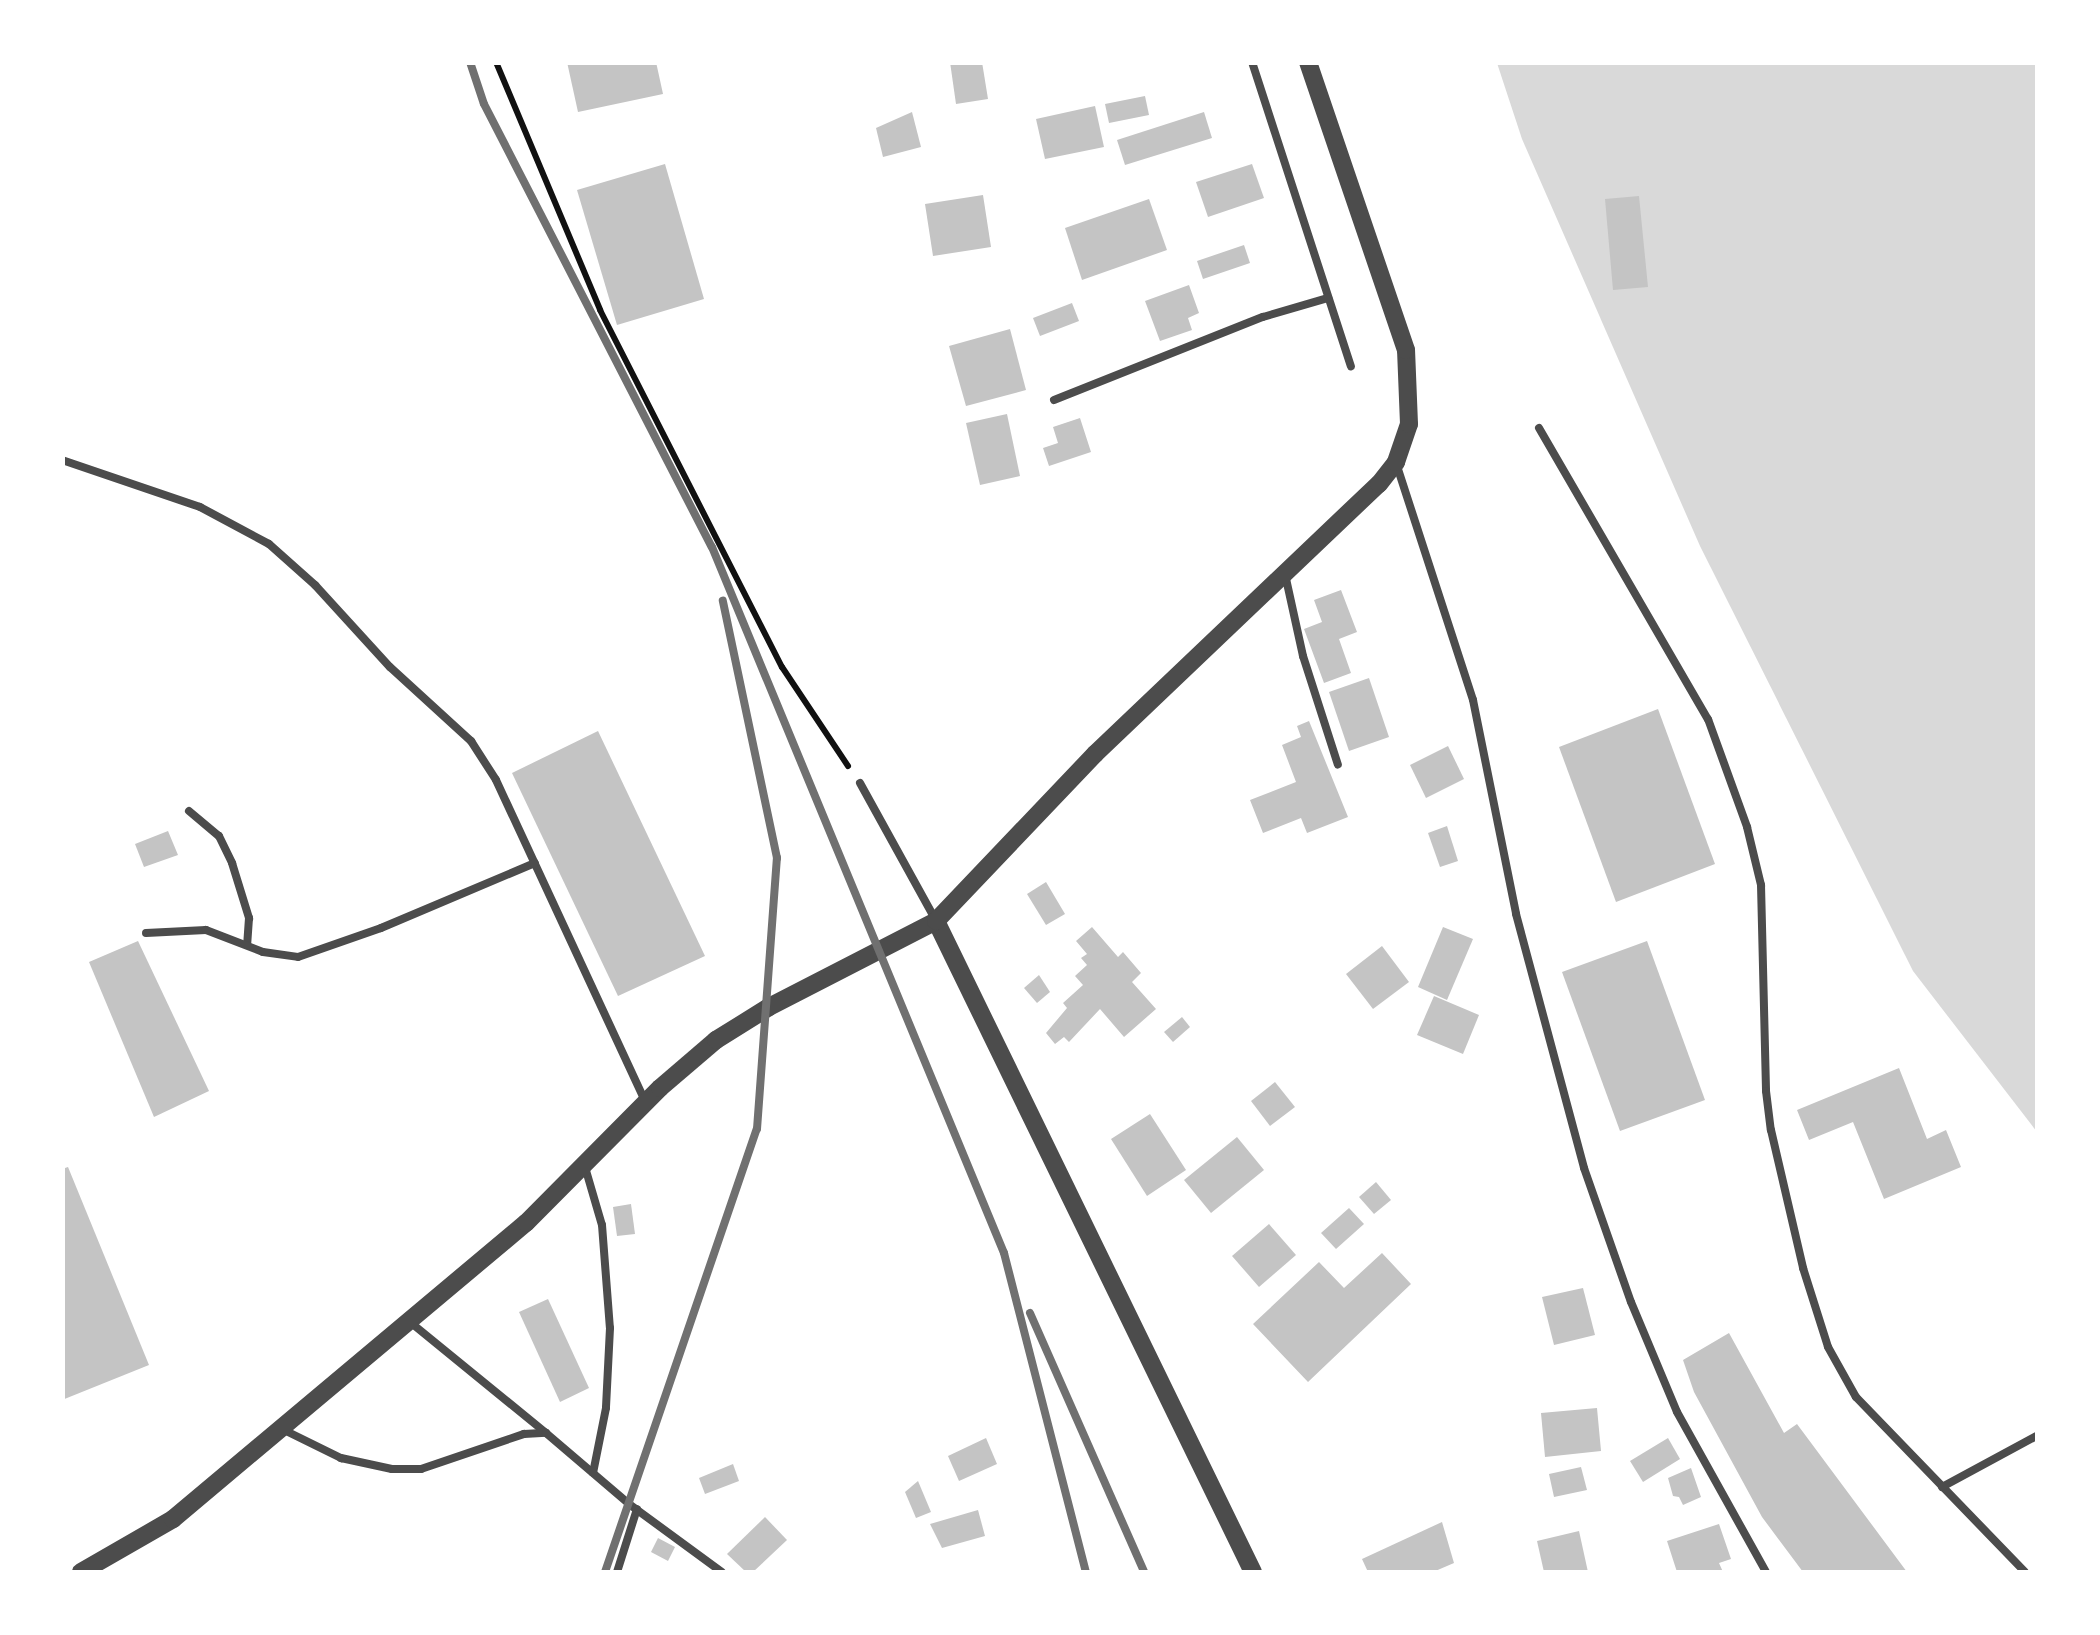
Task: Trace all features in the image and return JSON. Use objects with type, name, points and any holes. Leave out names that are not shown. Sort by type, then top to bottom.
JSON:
[{"type":"street","points":[[82,1572],[172,1518],[409,1320],[586,1167],[646,1103],[716,1040],[756,1015],[936,922],[1095,754],[1380,484],[1396,462],[1409,424],[1406,350],[1308,62]]},
{"type":"street","points":[[936,922],[1253,1572]]},
{"type":"lane","points":[[1252,62],[1351,366]]},
{"type":"lane","points":[[1054,400],[1264,317],[1328,298]]},
{"type":"lane","points":[[1539,428],[1708,719],[1748,827],[1760,885],[1766,1091],[1803,1268],[1828,1348],[1856,1397],[2025,1572]]},
{"type":"lane","points":[[62,460],[200,508],[269,544],[292,562],[390,667],[471,741],[496,780],[646,1103]]},
{"type":"lane","points":[[1396,462],[1473,700],[1516,914],[1584,1168],[1631,1302],[1676,1412],[1766,1572]]},
{"type":"lane","points":[[1285,574],[1307,672],[1338,765]]},
{"type":"lane","points":[[860,783],[936,922]]},
{"type":"lane","points":[[189,812],[219,836],[232,863],[249,918],[247,945]]},
{"type":"lane","points":[[146,932],[206,930],[298,957],[381,928],[534,863]]},
{"type":"lane","points":[[586,1167],[602,1225],[610,1328],[606,1408],[593,1473]]},
{"type":"lane","points":[[409,1320],[637,1509],[722,1572]]},
{"type":"lane","points":[[280,1428],[341,1458],[392,1469],[422,1468],[524,1434],[546,1433]]},
{"type":"lane","points":[[1942,1488],[2038,1434]]},
{"type":"lane","points":[[617,1572],[637,1509]]},
{"type":"path","points":[[496,62],[600,310],[782,668],[860,783]]},
{"type":"shaded area","points":[[1497,63],[2037,63],[2037,1132],[1913,971],[1700,546],[1522,139]]},
{"type":"building","points":[[567,62],[656,62],[663,94],[578,112]]},
{"type":"building","points":[[950,62],[982,62],[988,99],[956,104]]},
{"type":"building","points":[[1145,96],[1149,115],[1109,123],[1105,104]]},
{"type":"building","points":[[1095,106],[1104,147],[1045,159],[1036,119]]},
{"type":"building","points":[[912,112],[921,147],[883,157],[876,128]]},
{"type":"building","points":[[1204,112],[1212,138],[1125,165],[1117,140]]},
{"type":"building","points":[[665,164],[704,299],[617,325],[577,190]]},
{"type":"building","points":[[1252,164],[1264,198],[1208,217],[1196,182]]},
{"type":"building","points":[[983,195],[991,247],[933,256],[925,204]]},
{"type":"building","points":[[1639,196],[1648,287],[1613,290],[1605,199]]},
{"type":"building","points":[[1149,199],[1167,250],[1082,280],[1065,228]]},
{"type":"building","points":[[1244,245],[1250,263],[1203,279],[1197,261]]},
{"type":"building","points":[[1189,285],[1199,313],[1188,318],[1192,330],[1160,341],[1145,301]]},
{"type":"building","points":[[1072,303],[1079,321],[1040,336],[1033,318]]},
{"type":"building","points":[[1010,329],[1026,390],[966,406],[949,346]]},
{"type":"building","points":[[1007,414],[1020,476],[980,485],[966,423]]},
{"type":"building","points":[[1080,418],[1091,452],[1049,466],[1043,448],[1058,443],[1053,427]]},
{"type":"building","points":[[1341,590],[1357,632],[1339,639],[1351,673],[1324,683],[1304,629],[1322,622],[1314,600]]},
{"type":"building","points":[[1369,678],[1389,737],[1349,751],[1329,692]]},
{"type":"building","points":[[1658,709],[1715,864],[1616,902],[1559,747]]},
{"type":"building","points":[[1309,721],[1348,817],[1307,833],[1301,818],[1263,833],[1250,800],[1296,782],[1282,745],[1301,737],[1297,726]]},
{"type":"building","points":[[598,731],[705,956],[618,996],[512,773]]},
{"type":"building","points":[[1448,746],[1464,779],[1426,798],[1410,765]]},
{"type":"building","points":[[1447,826],[1458,861],[1440,867],[1428,833]]},
{"type":"building","points":[[168,831],[178,855],[144,867],[135,844]]},
{"type":"building","points":[[1046,882],[1065,914],[1046,925],[1027,894]]},
{"type":"building","points":[[1092,927],[1118,957],[1123,952],[1141,973],[1132,982],[1156,1009],[1124,1037],[1100,1009],[1069,1042],[1064,1037],[1055,1044],[1046,1033],[1067,1008],[1063,1003],[1083,985],[1075,976],[1087,965],[1081,958],[1087,954],[1076,941]]},
{"type":"building","points":[[1443,927],[1473,939],[1447,1000],[1418,987]]},
{"type":"building","points":[[138,941],[209,1091],[154,1117],[89,962]]},
{"type":"building","points":[[1647,941],[1705,1100],[1620,1131],[1562,972]]},
{"type":"building","points":[[1382,946],[1409,982],[1373,1009],[1346,974]]},
{"type":"building","points":[[1039,975],[1050,992],[1037,1003],[1024,988]]},
{"type":"building","points":[[1434,996],[1479,1015],[1463,1054],[1417,1035]]},
{"type":"building","points":[[1182,1017],[1190,1027],[1173,1042],[1164,1032]]},
{"type":"building","points":[[1899,1068],[1927,1139],[1946,1130],[1961,1167],[1884,1199],[1853,1122],[1809,1140],[1797,1110]]},
{"type":"building","points":[[1275,1082],[1295,1107],[1270,1126],[1251,1101]]},
{"type":"building","points":[[1150,1114],[1186,1170],[1147,1196],[1111,1139]]},
{"type":"building","points":[[1237,1137],[1264,1170],[1211,1213],[1184,1180]]},
{"type":"building","points":[[68,1167],[149,1365],[62,1400],[62,1169]]},
{"type":"building","points":[[1376,1182],[1391,1200],[1374,1214],[1359,1197]]},
{"type":"building","points":[[631,1204],[635,1234],[617,1236],[613,1207]]},
{"type":"building","points":[[1349,1208],[1364,1224],[1336,1249],[1321,1233]]},
{"type":"building","points":[[1269,1224],[1296,1255],[1259,1287],[1232,1256]]},
{"type":"building","points":[[1382,1253],[1411,1284],[1308,1382],[1253,1324],[1319,1262],[1344,1288]]},
{"type":"building","points":[[1583,1288],[1595,1335],[1554,1345],[1542,1297]]},
{"type":"building","points":[[548,1299],[589,1388],[560,1402],[519,1312]]},
{"type":"building","points":[[1729,1333],[1784,1433],[1797,1424],[1907,1572],[1803,1572],[1762,1517],[1694,1392],[1683,1360]]},
{"type":"building","points":[[1597,1408],[1601,1451],[1545,1457],[1541,1413]]},
{"type":"building","points":[[986,1438],[997,1464],[959,1481],[948,1456]]},
{"type":"building","points":[[1668,1438],[1680,1459],[1643,1482],[1630,1461]]},
{"type":"building","points":[[733,1464],[739,1481],[705,1494],[699,1478]]},
{"type":"building","points":[[1581,1467],[1587,1490],[1554,1497],[1549,1474]]},
{"type":"building","points":[[1691,1468],[1701,1497],[1683,1505],[1679,1497],[1673,1496],[1668,1478]]},
{"type":"building","points":[[918,1481],[931,1512],[916,1518],[905,1492]]},
{"type":"building","points":[[978,1510],[985,1536],[942,1548],[930,1524]]},
{"type":"building","points":[[765,1517],[787,1540],[753,1572],[746,1572],[727,1554]]},
{"type":"building","points":[[1442,1522],[1454,1563],[1433,1572],[1368,1572],[1362,1559]]},
{"type":"building","points":[[1719,1524],[1731,1559],[1719,1563],[1723,1572],[1677,1572],[1667,1541]]},
{"type":"building","points":[[1579,1531],[1588,1572],[1544,1572],[1537,1541]]},
{"type":"building","points":[[658,1538],[675,1547],[668,1561],[651,1552]]},
{"type":"railway","points":[[470,62],[484,104],[712,547],[1004,1253],[1086,1572]]},
{"type":"railway","points":[[605,1572],[757,1129],[777,858],[723,601]]},
{"type":"railway","points":[[1030,1313],[1144,1572]]}]
